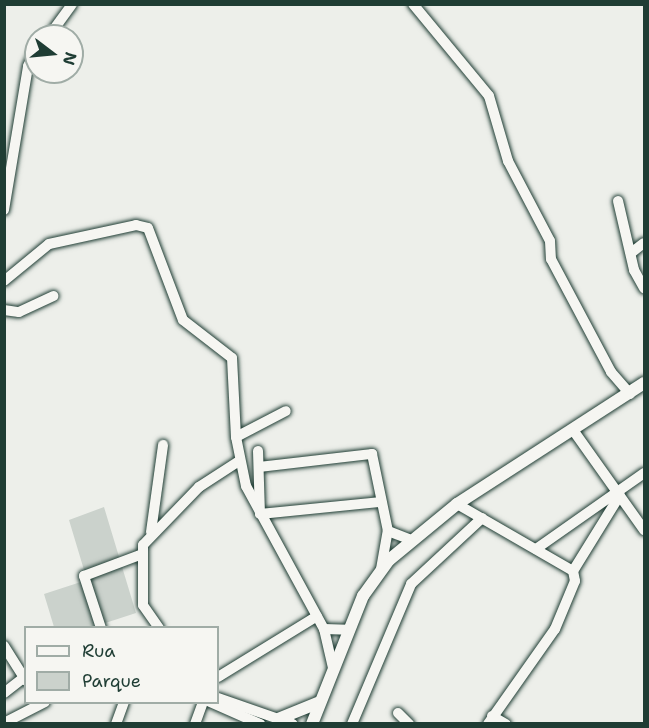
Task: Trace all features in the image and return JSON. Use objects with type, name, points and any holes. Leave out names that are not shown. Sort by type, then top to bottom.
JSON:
[{"type":"main road","points":[[312,723],[348,630],[381,569],[410,540],[457,504],[645,383]]},
{"type":"main road","points":[[278,719],[320,702]]},
{"type":"street","points":[[58,24],[72,4]]},
{"type":"street","points":[[413,4],[490,98],[506,156],[541,218],[557,270],[611,372],[630,394]]},
{"type":"street","points":[[5,209],[25,84]]},
{"type":"street","points":[[618,201],[631,253],[643,284]]},
{"type":"street","points":[[4,281],[49,244],[146,226],[183,320],[232,358],[239,461],[260,514],[324,629],[333,668]]},
{"type":"street","points":[[631,253],[645,243]]},
{"type":"street","points":[[4,310],[19,312],[54,297]]},
{"type":"street","points":[[236,438],[286,411]]},
{"type":"street","points":[[573,430],[645,531]]},
{"type":"street","points":[[158,626],[143,605],[140,555],[151,532],[163,445]]},
{"type":"street","points":[[258,451],[260,514]]},
{"type":"street","points":[[259,467],[368,453],[377,469],[387,531],[381,569]]},
{"type":"street","points":[[151,532],[199,487],[239,461]]},
{"type":"street","points":[[536,549],[619,493],[645,472]]},
{"type":"street","points":[[506,723],[490,720],[555,629],[575,581],[573,571],[619,493]]},
{"type":"street","points":[[260,514],[381,502]]},
{"type":"street","points":[[457,504],[573,571]]},
{"type":"street","points":[[352,723],[411,584],[482,518]]},
{"type":"street","points":[[387,531],[410,540]]},
{"type":"street","points":[[100,626],[84,576],[140,555]]},
{"type":"street","points":[[219,676],[317,616]]},
{"type":"street","points":[[324,629],[348,630]]},
{"type":"street","points":[[4,646],[24,680],[4,693]]},
{"type":"street","points":[[219,698],[293,723]]},
{"type":"street","points":[[4,716],[37,704]]},
{"type":"street","points":[[4,723],[38,704]]},
{"type":"street","points":[[116,723],[123,704]]},
{"type":"street","points":[[195,723],[202,704]]},
{"type":"street","points":[[215,704],[260,723]]},
{"type":"street","points":[[398,713],[409,723]]},
{"type":"green space","points":[[104,507],[136,613],[96,626],[54,626],[44,594],[87,580],[69,520]]}]
